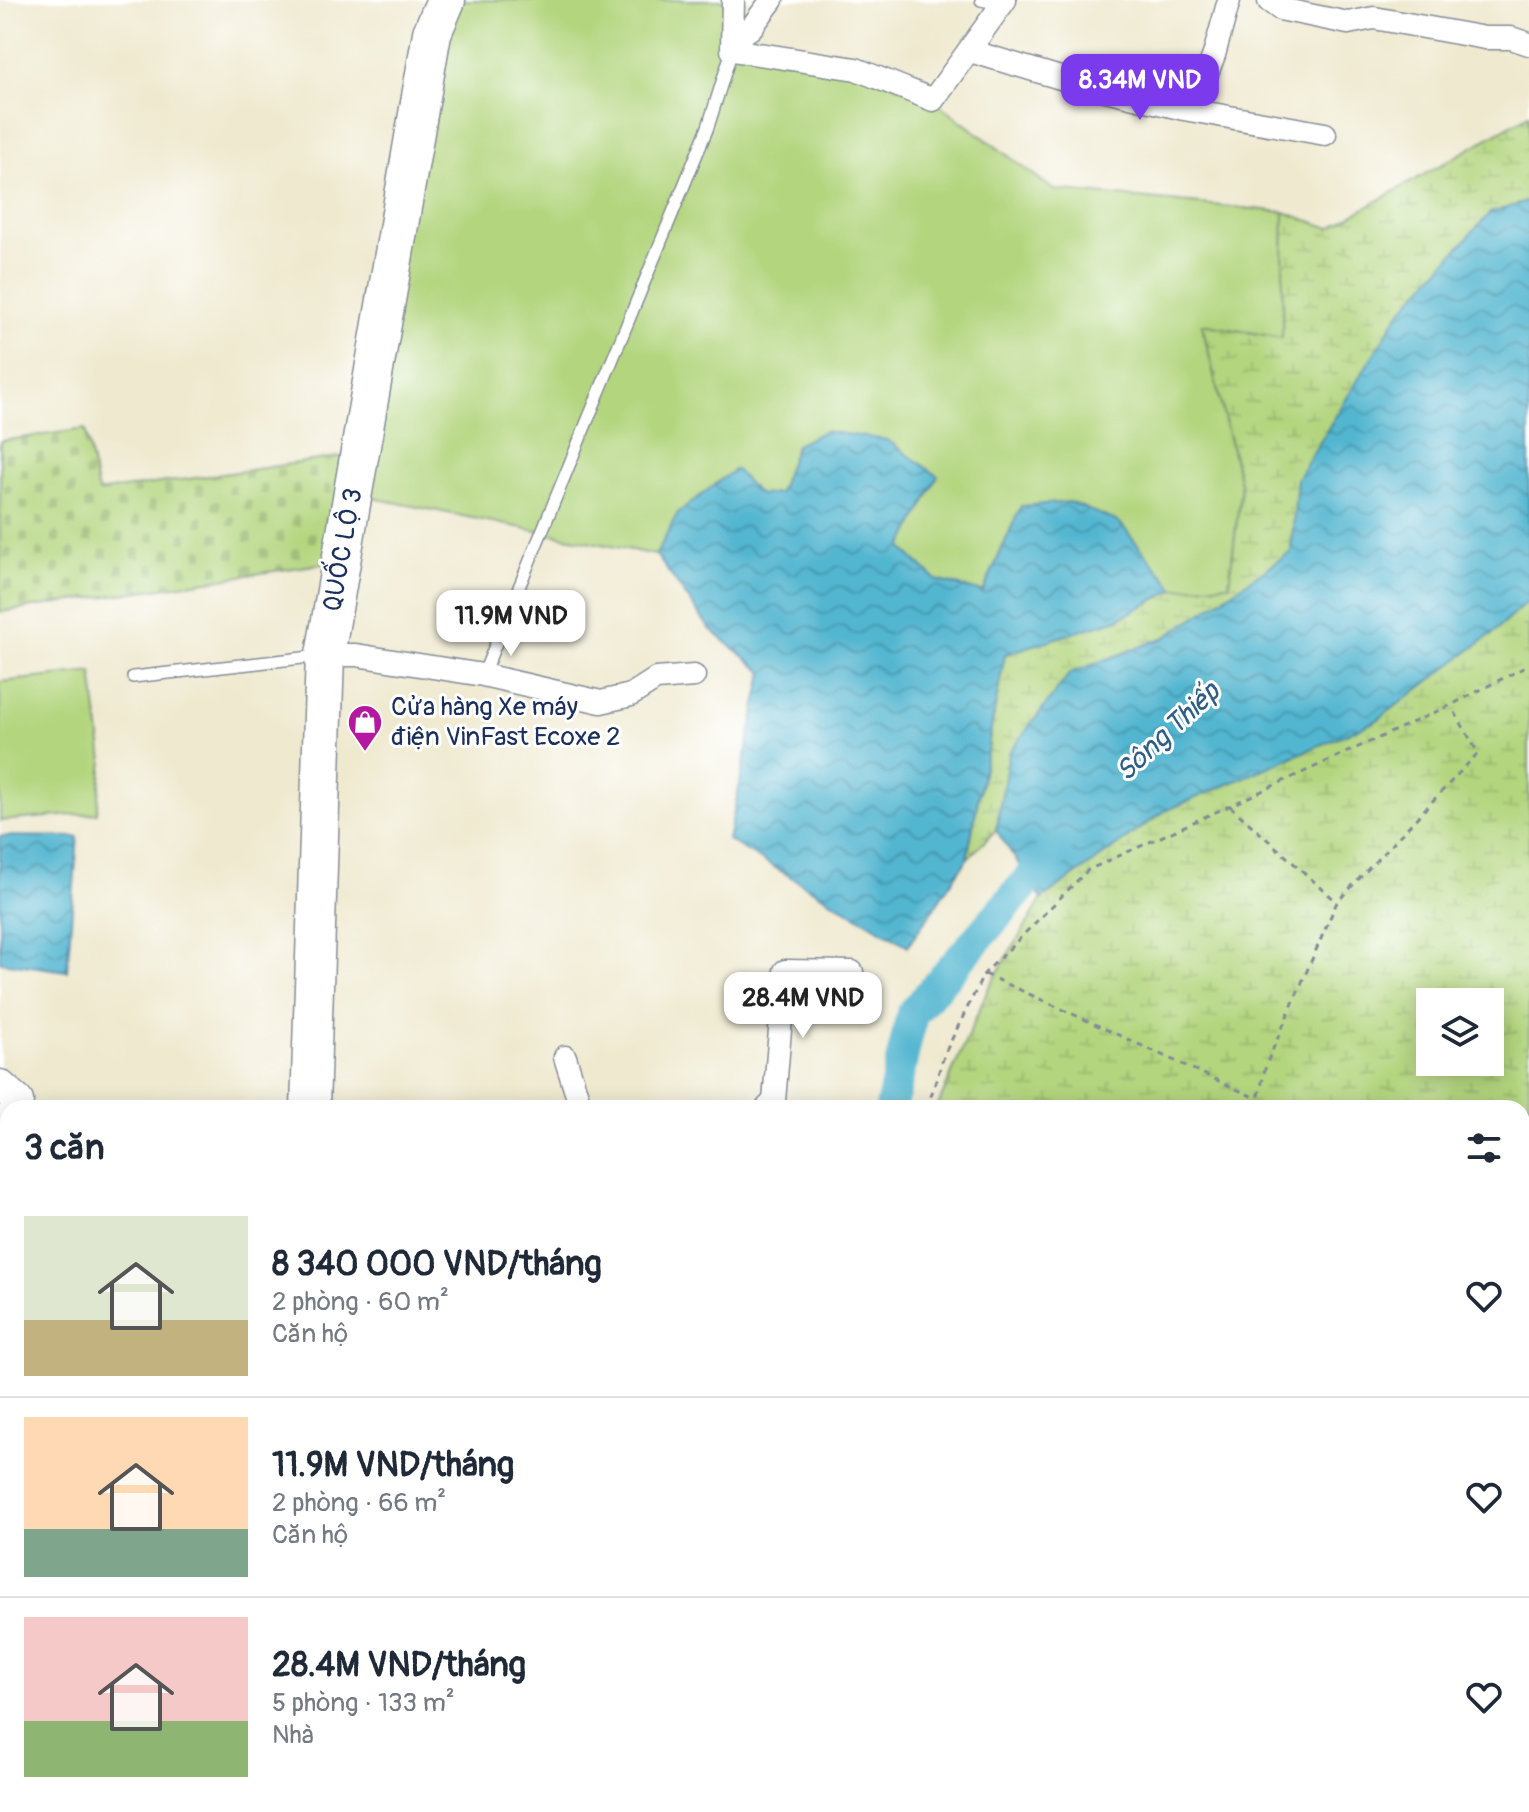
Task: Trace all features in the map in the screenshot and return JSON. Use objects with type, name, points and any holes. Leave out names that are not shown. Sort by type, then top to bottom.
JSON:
[{"type":"highway","name":"QUỐC LỘ 3","points":[[310,1100],[325,655],[432,33],[446,0]]},
{"type":"street","points":[[733,0],[733,45]]},
{"type":"street","points":[[733,45],[751,28],[772,0]]},
{"type":"street","points":[[1193,110],[1214,55],[1229,0],[1270,0],[1280,9],[1348,23],[1374,18],[1485,38],[1511,38],[1529,44]]},
{"type":"street","points":[[733,45],[856,69],[933,100],[970,51],[996,1]]},
{"type":"street","points":[[970,51],[1077,83],[1193,110],[1325,134]]},
{"type":"street","points":[[325,655],[356,655],[483,675],[601,702],[631,695],[656,679],[694,676]]},
{"type":"street","points":[[774,1100],[785,971],[852,972]]},
{"type":"street","points":[[565,1057],[578,1100]]},
{"type":"lane","points":[[483,675],[708,127],[733,45]]},
{"type":"lane","points":[[133,677],[325,655]]},
{"type":"path","points":[[930,1100],[945,1053],[984,974],[1088,870],[1451,705],[1529,665]]},
{"type":"path","points":[[984,974],[1258,1099],[1266,1065],[1337,902],[1478,753],[1451,705]]},
{"type":"path","points":[[1230,806],[1337,902]]},
{"type":"green space","points":[[446,0],[725,0],[732,50],[856,69],[933,100],[1054,190],[1284,212],[1282,338],[1202,325],[1241,487],[1229,584],[1175,589],[1119,522],[1021,506],[983,592],[936,580],[796,446],[779,493],[759,495],[735,470],[678,513],[656,555],[353,494]]},
{"type":"green space","points":[[1529,115],[1529,201],[1490,213],[1297,479],[1291,552],[1166,637],[1070,674],[1009,753],[996,830],[967,859],[1005,654],[1118,619],[1175,589],[1229,584],[1241,487],[1202,324],[1282,338],[1284,212],[1330,228]]},
{"type":"green space","points":[[85,429],[98,492],[360,454],[341,561],[0,612],[0,441]]},
{"type":"green space","points":[[1529,600],[1529,1100],[940,1100],[989,987],[1042,899],[1165,811],[1376,721],[1493,633]]},
{"type":"green space","points":[[92,672],[103,761],[97,813],[0,821],[0,682]]},
{"type":"water","points":[[1529,201],[1529,600],[1493,633],[1376,721],[1165,811],[1042,899],[996,830],[1009,753],[1070,673],[1166,637],[1291,552],[1297,479],[1399,313],[1490,213]]},
{"type":"water","points":[[824,431],[887,440],[938,476],[902,548],[936,580],[983,592],[1021,506],[1069,502],[1119,522],[1175,589],[1118,619],[1005,654],[967,859],[908,946],[728,840],[763,672],[710,629],[656,555],[678,513],[735,469],[759,495],[779,493],[796,445]]},
{"type":"water","points":[[0,836],[78,837],[67,971],[0,962]]},
{"type":"waterway","name":"Sông Thiếp","points":[[893,1100],[912,1014],[1056,848]]},
{"type":"place","name":"Cửa hàng Xe máy điện VinFast Ecoxe 2","points":[[365,753]]}]
